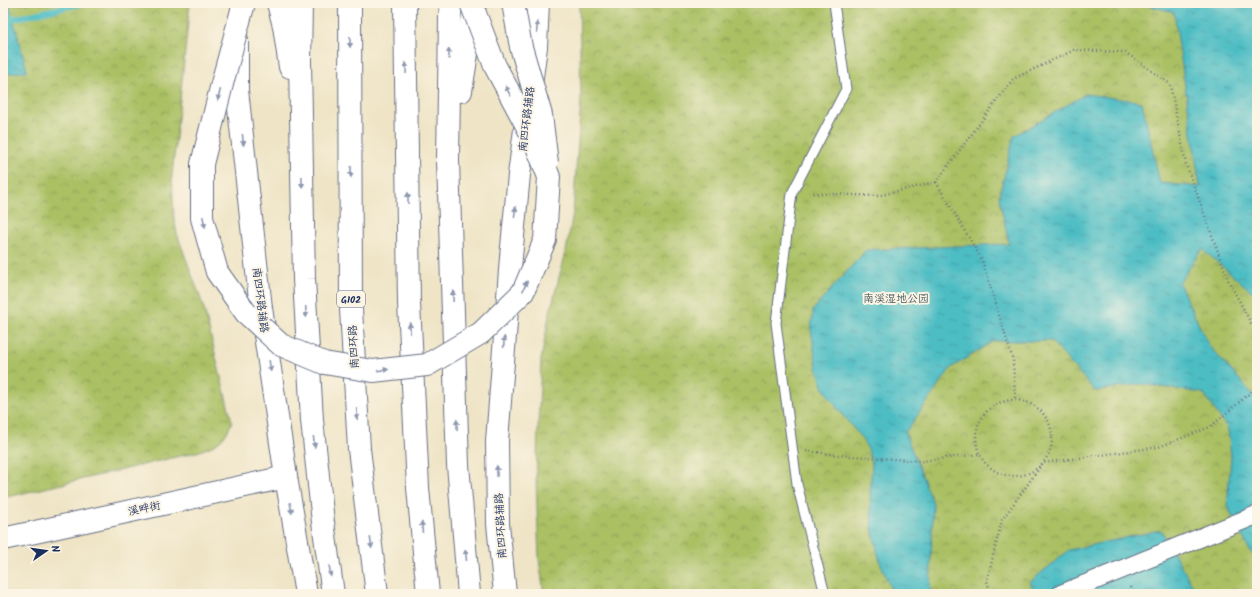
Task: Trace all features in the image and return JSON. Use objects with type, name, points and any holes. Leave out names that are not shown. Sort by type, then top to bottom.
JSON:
[{"type":"main road","name":"南四环路辅路","points":[[237,3],[237,90],[261,308],[286,477],[306,594]]},
{"type":"main road","points":[[244,3],[202,164],[202,218],[217,272],[246,313],[281,345],[324,363],[373,371],[427,365],[481,333],[522,292],[544,240],[549,177],[541,115],[521,47],[513,3]]},
{"type":"main road","points":[[278,3],[284,26],[302,147]]},
{"type":"main road","points":[[301,3],[300,62],[304,279],[312,420],[323,522],[333,594]]},
{"type":"main road","name":"南四环路","points":[[350,3],[351,309],[359,449],[377,594]]},
{"type":"main road","points":[[405,3],[409,303],[418,488],[428,594]]},
{"type":"main road","points":[[451,3],[448,161],[458,465],[469,594]]},
{"type":"main road","points":[[471,3],[495,66],[534,139],[549,177]]},
{"type":"main road","points":[[451,224],[462,81],[475,3]]},
{"type":"main road","name":"南四环路辅路","points":[[505,594],[498,524],[497,441],[511,257],[519,175],[536,47],[538,3]]},
{"type":"main road","name":"溪畔街","points":[[3,539],[286,477]]},
{"type":"main road","points":[[424,549],[440,594]]},
{"type":"street","points":[[1061,594],[1254,516]]},
{"type":"lane","points":[[825,594],[796,484],[776,323],[792,192],[846,89],[834,3]]},
{"type":"path","points":[[792,192],[877,196],[936,182],[1013,79],[1074,50],[1125,52],[1170,84],[1186,164],[1229,282],[1251,323],[1257,327]]},
{"type":"path","points":[[936,182],[982,260],[1013,360],[1016,400]]},
{"type":"path","points":[[991,594],[987,582],[1002,520],[1043,463],[1049,452],[1052,440],[1051,428],[1046,418],[1038,409],[1027,402],[1016,400],[1003,402],[991,408],[983,417],[977,429],[976,442],[980,454],[987,464],[997,472],[1009,476],[1022,475],[1034,471],[1043,463],[1159,447],[1210,427],[1257,387]]},
{"type":"path","points":[[792,449],[838,455],[922,461],[980,454]]},
{"type":"path","points":[[1147,594],[1155,592],[1157,594]]},
{"type":"green space","points":[[3,3],[190,3],[172,176],[174,218],[177,234],[203,305],[232,422],[223,439],[215,445],[197,452],[3,498]]},
{"type":"green space","name":"南溪湿地公园","points":[[579,3],[1257,3],[1257,594],[544,594],[539,559],[536,479],[541,360],[549,316],[566,251],[573,213],[581,100]]},
{"type":"water","points":[[3,3],[9,3],[27,71],[3,74]]},
{"type":"water","points":[[1138,3],[1257,3],[1257,296],[1202,249],[1179,283],[1209,346],[1257,399],[1257,558],[1249,549],[1227,506],[1231,457],[1228,429],[1203,393],[1141,384],[1095,391],[1051,341],[993,341],[951,368],[905,433],[933,503],[930,594],[893,594],[880,562],[872,528],[870,496],[872,464],[868,449],[824,389],[817,368],[811,330],[813,310],[866,250],[1009,244],[999,197],[1014,136],[1086,94],[1142,102],[1160,183],[1200,187],[1174,12]]},
{"type":"water","points":[[1161,530],[1197,594],[1035,594],[1030,582],[1069,550]]},
{"type":"waterway","points":[[3,21],[84,3]]}]
